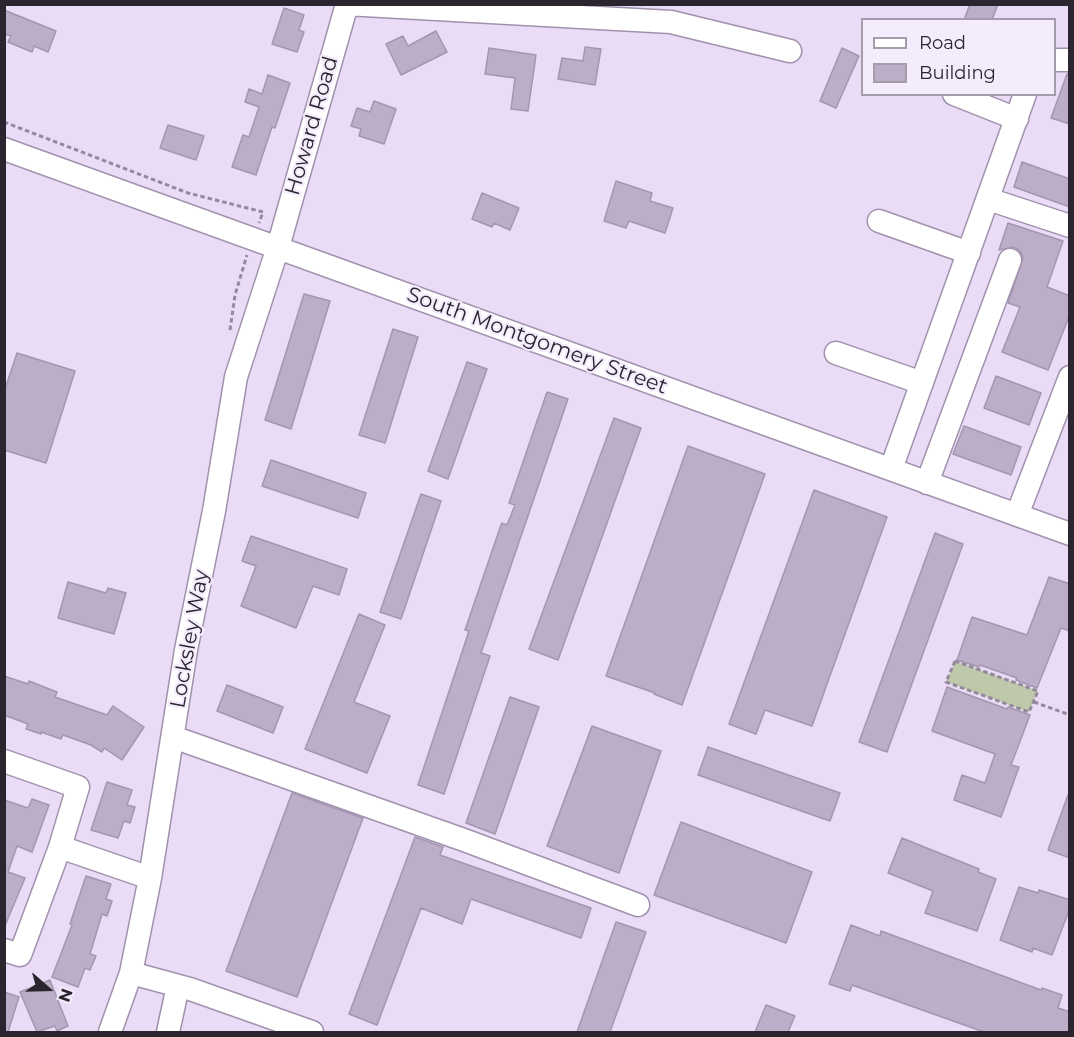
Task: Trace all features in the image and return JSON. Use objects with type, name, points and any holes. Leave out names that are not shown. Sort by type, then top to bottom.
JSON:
[{"type":"street","points":[[346,5],[671,22],[790,51]]},
{"type":"street","name":"Howard Road","points":[[278,248],[346,5]]},
{"type":"street","points":[[959,96],[1017,118]]},
{"type":"street","points":[[891,469],[1024,96]]},
{"type":"street","name":"South Montgomery Street","points":[[4,149],[927,483],[1063,529]]},
{"type":"street","points":[[988,199],[1070,226]]},
{"type":"street","points":[[879,221],[969,253]]},
{"type":"street","name":"Locksley Way","points":[[110,1032],[130,973],[150,878],[186,650],[236,377],[278,248]]},
{"type":"street","points":[[927,483],[1010,260]]},
{"type":"street","points":[[836,353],[922,383]]},
{"type":"street","points":[[1017,515],[1070,377]]},
{"type":"street","points":[[173,737],[638,905]]},
{"type":"street","points":[[4,761],[78,787],[60,848],[12,953]]},
{"type":"street","points":[[60,848],[150,878]]},
{"type":"street","points":[[130,973],[178,986],[312,1032]]},
{"type":"street","points":[[168,1032],[178,986]]},
{"type":"path","points":[[4,122],[188,193],[263,212]]},
{"type":"path","points":[[229,340],[235,295],[244,264]]},
{"type":"path","points":[[955,661],[1038,691],[1034,702],[1029,712],[946,682],[955,661]]},
{"type":"path","points":[[1034,702],[1070,715]]},
{"type":"green space","points":[[955,661],[1038,691],[1029,712],[946,682]]},
{"type":"building","points":[[970,4],[998,4],[993,18],[965,18]]},
{"type":"building","points":[[284,8],[304,15],[299,30],[304,32],[297,52],[272,44]]},
{"type":"building","points":[[4,10],[56,31],[48,52],[34,46],[32,52],[8,42],[11,36],[4,34]]},
{"type":"building","points":[[436,31],[447,52],[401,75],[386,44],[403,36],[408,46]]},
{"type":"building","points":[[585,47],[601,49],[595,85],[558,79],[562,58],[583,61]]},
{"type":"building","points":[[489,48],[536,55],[528,111],[511,109],[515,78],[485,74]]},
{"type":"building","points":[[842,48],[859,56],[836,108],[820,101]]},
{"type":"building","points":[[1067,74],[1070,74],[1070,124],[1051,118]]},
{"type":"building","points":[[268,75],[290,83],[256,175],[232,167],[243,135],[249,137],[259,107],[245,102],[249,89],[262,94]]},
{"type":"building","points":[[374,101],[396,109],[384,144],[359,136],[361,129],[351,126],[357,108],[370,112]]},
{"type":"building","points":[[168,125],[204,136],[196,160],[160,148]]},
{"type":"building","points":[[1022,162],[1070,179],[1070,207],[1014,187]]},
{"type":"building","points":[[616,181],[652,193],[650,201],[673,208],[665,233],[629,221],[626,228],[604,221]]},
{"type":"building","points":[[482,193],[519,208],[510,230],[494,223],[492,227],[472,219]]},
{"type":"building","points":[[1008,223],[1063,241],[1047,287],[1070,296],[1070,314],[1048,370],[1002,352],[1020,307],[1008,303],[1023,258],[1020,251],[1014,247],[999,250]]},
{"type":"building","points":[[304,294],[330,301],[291,429],[265,420]]},
{"type":"building","points":[[393,329],[418,337],[385,443],[359,435]]},
{"type":"building","points":[[17,353],[75,371],[46,463],[4,450],[4,392]]},
{"type":"building","points":[[467,362],[487,369],[448,479],[428,471]]},
{"type":"building","points":[[996,376],[1041,393],[1029,425],[984,408]]},
{"type":"building","points":[[547,392],[568,399],[481,653],[490,656],[444,794],[418,785],[469,631],[465,630],[501,525],[502,523],[507,525],[515,505],[509,503]]},
{"type":"building","points":[[614,418],[641,428],[558,660],[529,649]]},
{"type":"building","points":[[964,426],[1021,447],[1011,475],[953,454]]},
{"type":"building","points":[[688,446],[765,474],[682,705],[606,676]]},
{"type":"building","points":[[271,460],[366,493],[358,518],[262,486]]},
{"type":"building","points":[[814,490],[887,517],[812,726],[765,710],[756,734],[729,724]]},
{"type":"building","points":[[421,494],[441,501],[401,619],[380,612]]},
{"type":"building","points":[[935,533],[963,544],[887,752],[859,742]]},
{"type":"building","points":[[251,536],[347,569],[339,595],[313,586],[296,628],[241,606],[256,566],[242,561]]},
{"type":"building","points":[[1049,577],[1070,584],[1070,631],[1061,628],[1037,688],[980,665],[979,667],[957,660],[972,617],[1027,635]]},
{"type":"building","points":[[68,582],[106,593],[108,588],[126,593],[114,634],[58,618]]},
{"type":"building","points":[[359,614],[385,625],[354,702],[390,716],[367,773],[305,749]]},
{"type":"building","points":[[4,676],[28,684],[29,681],[57,692],[55,697],[107,715],[113,706],[144,727],[122,760],[104,748],[102,752],[91,745],[63,735],[61,739],[26,729],[28,724],[4,715]]},
{"type":"building","points":[[227,685],[283,707],[273,733],[217,711]]},
{"type":"building","points":[[947,687],[1030,715],[1011,765],[1019,767],[1001,817],[954,800],[962,775],[985,783],[995,754],[932,731]]},
{"type":"building","points":[[510,697],[539,707],[495,834],[466,823]]},
{"type":"building","points":[[592,726],[661,751],[619,873],[547,846]]},
{"type":"building","points":[[708,747],[840,793],[830,821],[698,775]]},
{"type":"building","points":[[107,782],[132,790],[127,805],[135,807],[130,823],[124,821],[118,838],[91,830]]},
{"type":"building","points":[[292,793],[363,818],[297,997],[226,971]]},
{"type":"building","points":[[1068,795],[1070,795],[1070,858],[1048,850]]},
{"type":"building","points":[[32,799],[49,805],[32,852],[17,846],[8,872],[25,878],[4,928],[4,800],[28,808]]},
{"type":"building","points":[[681,822],[812,872],[786,943],[654,895]]},
{"type":"building","points":[[415,837],[443,847],[440,855],[591,908],[581,938],[471,899],[462,924],[421,908],[377,1025],[349,1014]]},
{"type":"building","points":[[902,838],[979,869],[978,872],[996,879],[977,931],[925,913],[933,891],[888,873]]},
{"type":"building","points":[[86,876],[111,884],[106,899],[112,901],[107,916],[102,914],[90,954],[96,956],[90,970],[85,968],[78,987],[52,977],[72,925],[70,924]]},
{"type":"building","points":[[1019,887],[1038,893],[1039,890],[1070,900],[1070,908],[1052,955],[1033,948],[1032,952],[1000,940]]},
{"type":"building","points":[[616,922],[646,932],[610,1032],[577,1032]]},
{"type":"building","points":[[851,925],[880,936],[881,931],[1041,990],[1042,988],[1062,995],[1058,1008],[1070,1012],[1070,1032],[984,1032],[852,985],[850,991],[829,984]]},
{"type":"building","points":[[50,980],[68,1026],[57,1031],[55,1026],[37,1032],[20,992]]},
{"type":"building","points":[[4,992],[19,997],[8,1032],[4,1032]]},
{"type":"building","points":[[766,1005],[795,1016],[788,1032],[755,1032]]}]
